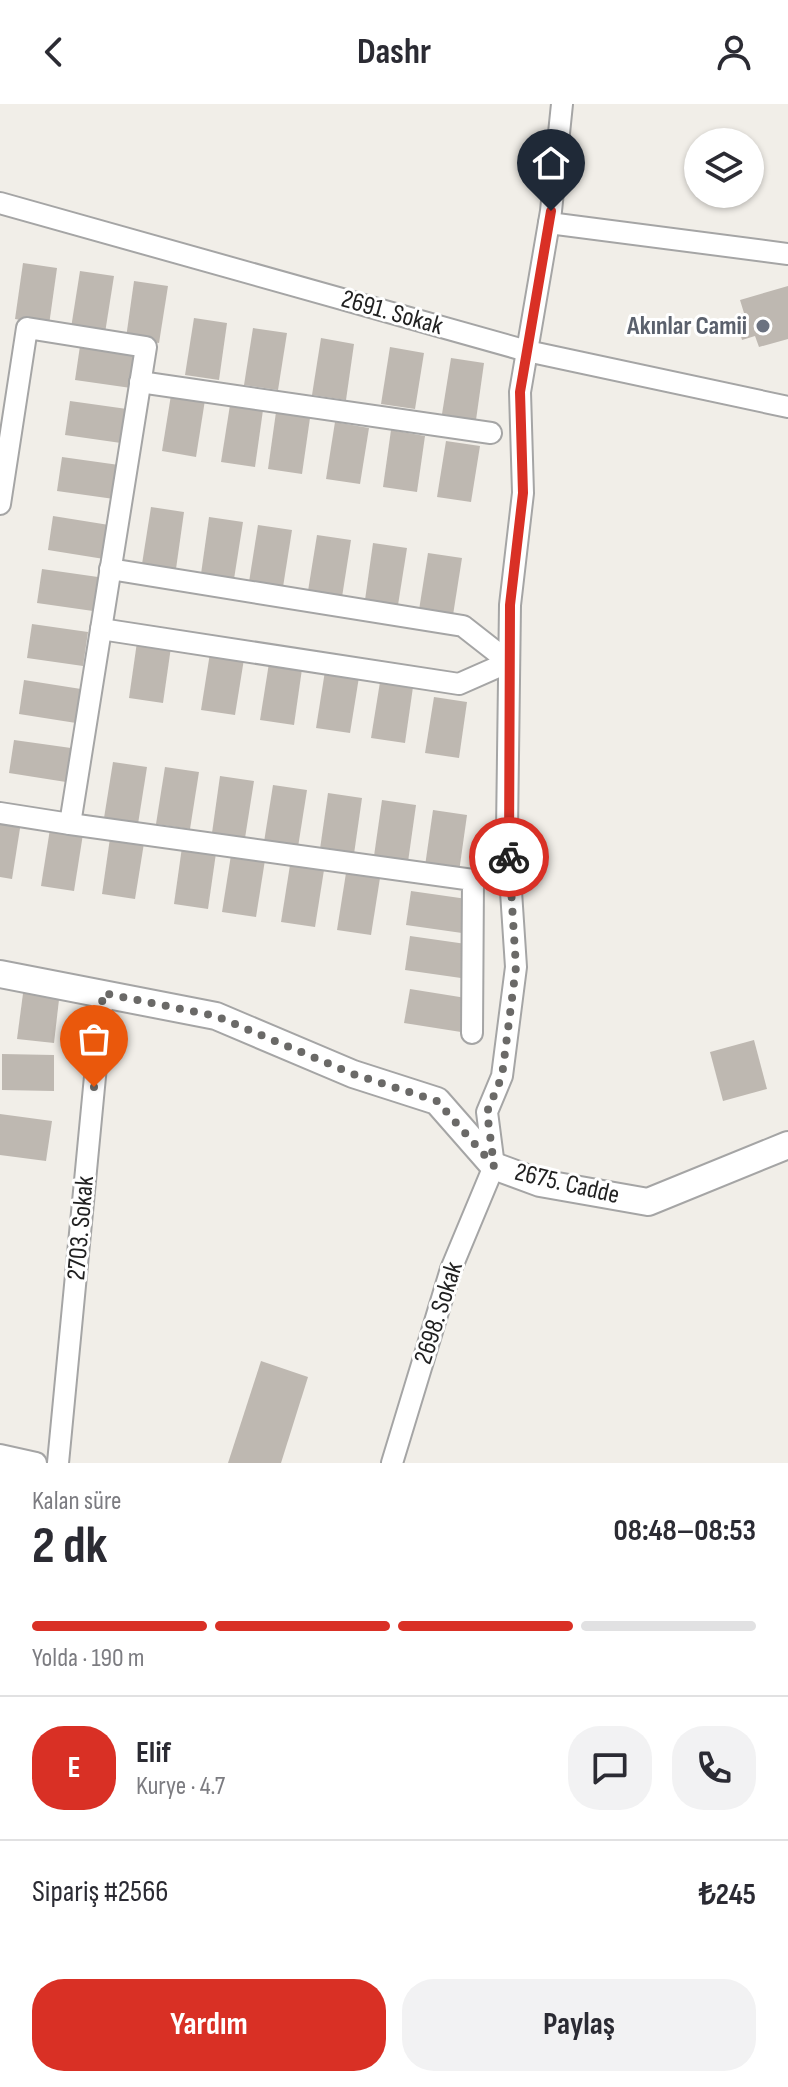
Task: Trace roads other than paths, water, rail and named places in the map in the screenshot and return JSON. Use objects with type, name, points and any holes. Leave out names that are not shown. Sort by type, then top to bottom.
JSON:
[{"type":"street","points":[[494,1166],[487,1112],[502,1076],[516,967],[507,831],[510,605],[523,493],[520,392],[549,223],[562,104]]},
{"type":"street","name":"2691. Sokak","points":[[0,203],[527,351],[788,407]]},
{"type":"street","points":[[549,223],[788,254]]},
{"type":"street","points":[[0,504],[27,328],[146,347],[70,824]]},
{"type":"street","points":[[140,382],[491,433]]},
{"type":"street","points":[[110,569],[463,626],[509,662]]},
{"type":"street","points":[[101,629],[459,684],[509,662]]},
{"type":"street","points":[[0,813],[473,880],[472,1033]]},
{"type":"street","name":"2675. Cadde","points":[[0,974],[216,1016],[353,1074],[437,1101],[494,1166],[540,1183],[648,1202],[788,1145]]},
{"type":"street","name":"2703. Sokak","points":[[58,1463],[103,993]]},
{"type":"street","name":"2698. Sokak","points":[[392,1463],[451,1269],[494,1166]]},
{"type":"street","points":[[0,1455],[36,1463]]},
{"type":"place","name":"Akınlar Camii","points":[[763,326]]}]
